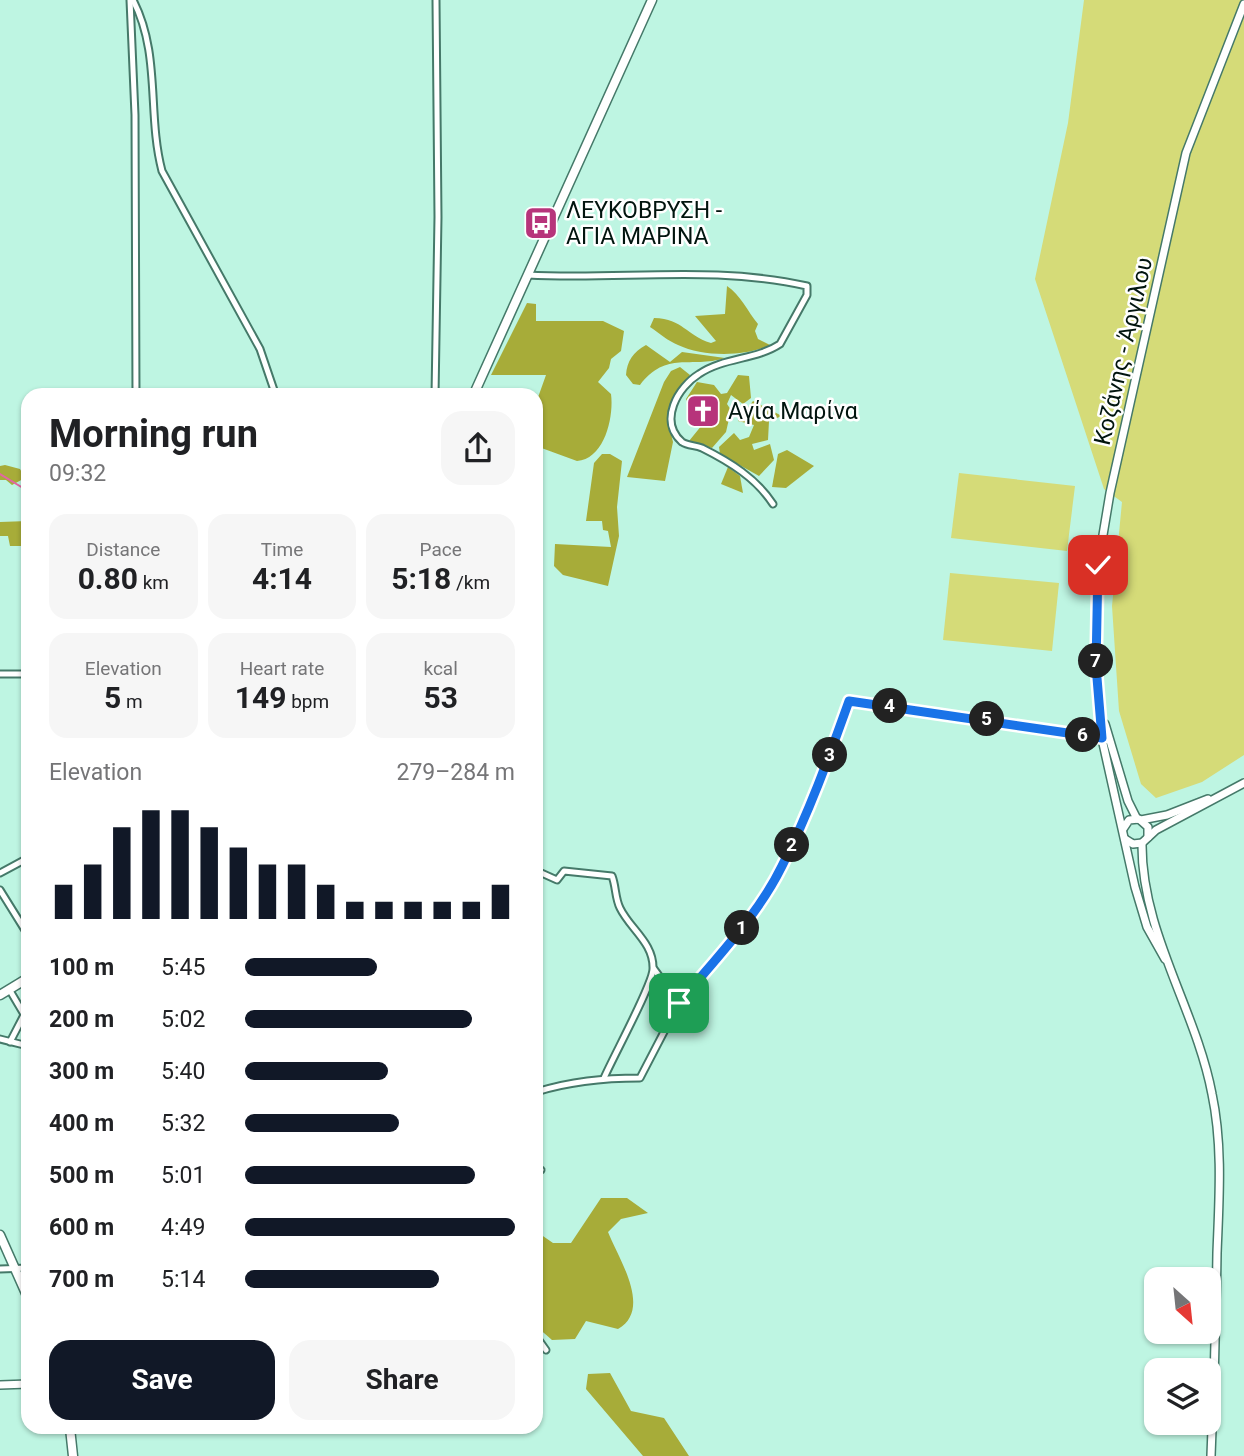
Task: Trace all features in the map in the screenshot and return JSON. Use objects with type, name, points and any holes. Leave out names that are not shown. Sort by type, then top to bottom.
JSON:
[{"type":"main road","points":[[477,388],[652,0]]},
{"type":"main road","points":[[0,995],[21,982]]},
{"type":"main road","points":[[0,1235],[21,1282]]},
{"type":"main road","points":[[71,1434],[73,1456]]},
{"type":"street","points":[[132,0],[136,388]]},
{"type":"street","points":[[132,0],[145,25],[156,141],[162,171],[254,337],[273,388]]},
{"type":"street","points":[[435,388],[438,218],[436,0]]},
{"type":"street","name":"Κοζάνης - Άργιλου","points":[[1211,1456],[1218,1300],[1219,1160],[1216,1115],[1203,1056],[1143,914],[1102,738],[1096,666],[1097,587],[1110,493],[1186,153],[1244,4]]},
{"type":"street","points":[[528,275],[771,278],[807,286],[807,295],[780,344],[716,365],[696,376],[679,395],[671,416],[675,433],[685,444],[703,449],[751,477],[765,490],[773,505]]},
{"type":"street","points":[[0,674],[21,674]]},
{"type":"street","points":[[543,1090],[573,1082],[604,1078],[640,1079],[679,1003],[733,941],[782,868],[827,762],[849,701],[1102,738]]},
{"type":"street","name":"Κοζάνης - Άργιλου","points":[[1102,718],[1128,802],[1148,827],[1144,875],[1164,959]]},
{"type":"street","points":[[1219,796],[1129,820],[1124,834],[1133,845],[1145,840],[1244,783]]},
{"type":"street","points":[[0,873],[21,862]]},
{"type":"street","points":[[543,874],[557,880],[564,871],[612,876],[621,909],[646,945],[654,968],[679,1003]]},
{"type":"street","points":[[0,890],[21,924]]},
{"type":"street","points":[[604,1078],[654,968]]},
{"type":"street","points":[[9,989],[21,1009]]},
{"type":"street","points":[[10,1042],[21,1026]]},
{"type":"street","points":[[0,1039],[21,1044]]},
{"type":"street","points":[[0,1269],[21,1269]]},
{"type":"street","points":[[543,1345],[547,1350]]},
{"type":"street","points":[[0,1385],[21,1384]]},
{"type":"green space","points":[[1084,0],[1244,0],[1244,755],[1202,782],[1156,798],[1141,784],[1119,711],[1112,606],[1122,502],[1104,489],[1035,279],[1068,123]]},
{"type":"green space","points":[[959,473],[1075,486],[1067,551],[951,538]]},
{"type":"green space","points":[[950,573],[1059,583],[1052,651],[943,640]]},
{"type":"shaded area","points":[[727,286],[740,298],[758,324],[755,331],[758,339],[770,345],[749,352],[699,352],[674,343],[650,327],[654,318],[664,319],[678,324],[702,340],[711,343],[716,341],[695,316],[725,314]]},
{"type":"shaded area","points":[[527,303],[536,304],[536,321],[603,321],[624,331],[621,351],[611,359],[609,368],[598,382],[611,394],[611,413],[606,435],[595,453],[587,458],[577,461],[543,449],[541,388],[546,375],[491,375]]},
{"type":"shaded area","points":[[646,345],[670,362],[682,352],[725,358],[670,364],[650,374],[640,385],[633,384],[626,375],[628,365],[634,354]]},
{"type":"shaded area","points":[[680,367],[690,375],[669,407],[667,417],[673,442],[665,481],[627,477],[664,382],[671,371]]},
{"type":"shaded area","points":[[738,375],[749,376],[751,398],[743,404],[731,395],[727,404],[731,410],[726,432],[712,448],[689,441],[711,414],[713,404],[710,399],[704,398],[690,407],[686,399],[697,382],[714,385],[721,394],[727,393]]},
{"type":"shaded area","points":[[753,401],[782,416],[769,421],[768,440],[752,444],[754,450],[770,444],[774,460],[759,476],[720,454],[719,447],[734,433],[740,440],[749,437],[754,425],[738,421]]},
{"type":"shaded area","points":[[787,450],[814,466],[786,488],[772,487],[778,454]]},
{"type":"shaded area","points":[[602,454],[610,454],[622,461],[617,507],[619,536],[608,586],[563,575],[554,566],[555,544],[611,547],[608,531],[603,530],[602,521],[586,521],[594,463]]},
{"type":"shaded area","points":[[0,466],[20,469],[21,480],[12,485],[6,480],[0,480]]},
{"type":"shaded area","points":[[728,467],[740,476],[743,493],[721,484]]},
{"type":"shaded area","points":[[21,521],[21,546],[10,546],[8,536],[0,536],[0,522]]},
{"type":"shaded area","points":[[601,1198],[627,1198],[648,1213],[621,1219],[608,1232],[625,1269],[633,1296],[633,1309],[628,1320],[618,1329],[586,1321],[575,1339],[552,1340],[543,1332],[543,1236],[553,1243],[571,1243]]},
{"type":"shaded area","points":[[610,1373],[631,1411],[664,1418],[689,1456],[643,1456],[586,1389],[588,1374]]},
{"type":"waterway","points":[[0,474],[21,487]]},
{"type":"place","name":"ΛΕΥΚΟΒΡΥΣΗ - ΑΓΙΑ ΜΑΡΙΝΑ","points":[[541,223]]},
{"type":"place","name":"Αγία Μαρίνα","points":[[703,411]]},
{"type":"route","points":[[679,1003],[733,941],[782,868],[827,762],[849,701],[975,717],[1102,738],[1096,666],[1098,565]]}]
